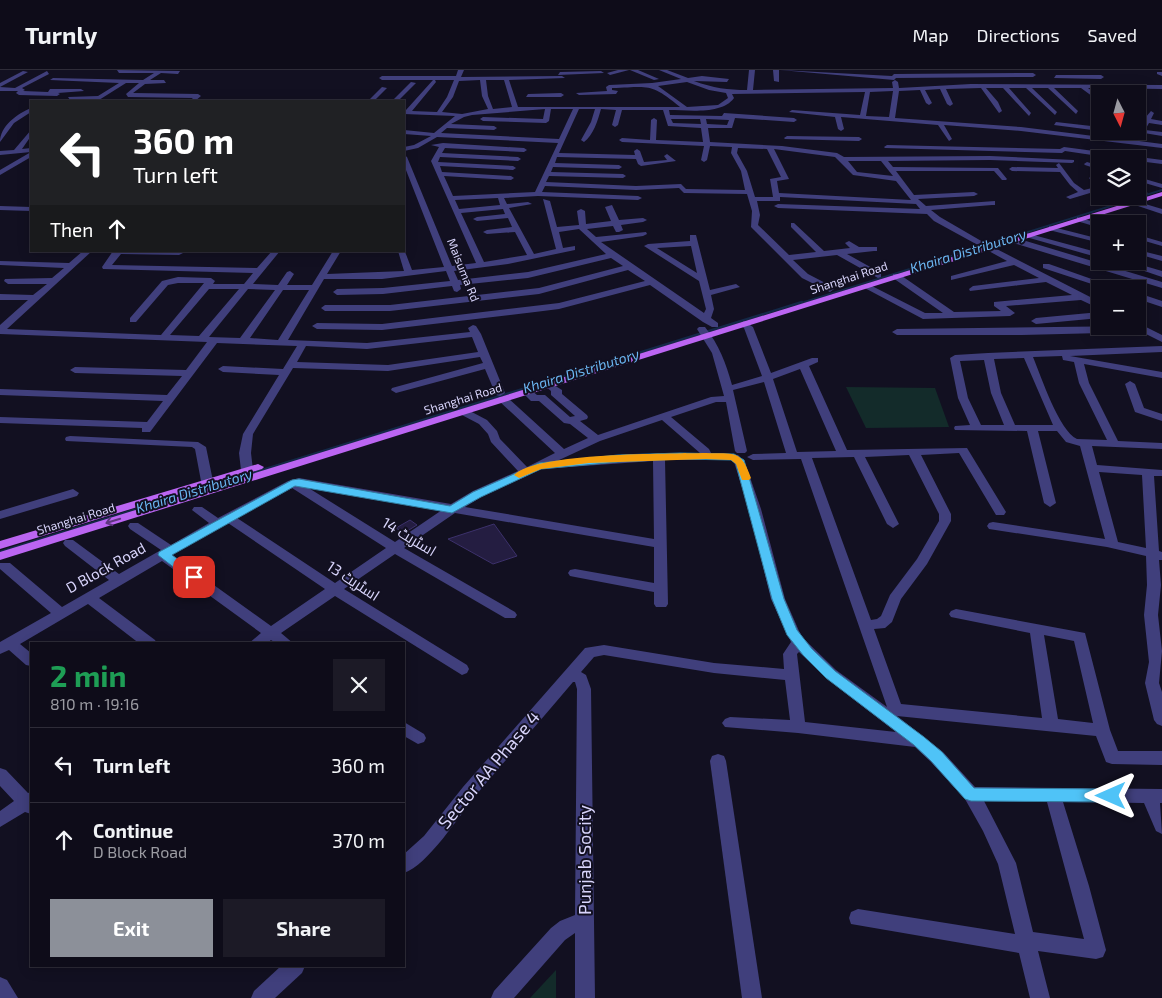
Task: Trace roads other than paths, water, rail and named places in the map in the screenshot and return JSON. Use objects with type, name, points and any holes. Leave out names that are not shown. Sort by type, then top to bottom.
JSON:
[{"type":"main road","name":"Shanghai Road","points":[[1146,193],[1162,187]]},
{"type":"main road","name":"Shanghai Road","points":[[1146,195],[1162,194]]},
{"type":"main road","name":"Shanghai Road","points":[[2,561],[185,493],[207,481],[256,471],[464,412],[501,396],[552,389],[707,329],[744,324],[1110,205]]},
{"type":"main road","name":"Shanghai Road","points":[[0,545],[185,493],[501,396],[878,274],[983,246],[1013,240],[1080,219],[1115,205]]},
{"type":"street","points":[[394,78],[399,70]]},
{"type":"street","points":[[406,112],[427,92],[437,70]]},
{"type":"street","points":[[439,114],[461,70]]},
{"type":"street","points":[[610,73],[626,70]]},
{"type":"street","points":[[633,70],[656,79]]},
{"type":"street","points":[[662,70],[711,89],[726,92],[785,95],[798,90],[868,90],[894,77],[952,70],[975,70]]},
{"type":"street","points":[[706,70],[706,78]]},
{"type":"street","points":[[750,92],[752,70]]},
{"type":"street","points":[[783,70],[848,72],[966,82]]},
{"type":"street","points":[[952,70],[971,86]]},
{"type":"street","points":[[1024,70],[1052,87],[1076,112]]},
{"type":"street","points":[[1088,70],[1111,85]]},
{"type":"street","points":[[111,82],[119,74],[129,71],[178,72]]},
{"type":"street","points":[[158,100],[122,99],[161,71]]},
{"type":"street","points":[[396,100],[414,81],[416,71]]},
{"type":"street","points":[[535,71],[542,78]]},
{"type":"street","points":[[0,85],[25,72]]},
{"type":"street","points":[[382,78],[414,81],[562,78],[558,72]]},
{"type":"street","points":[[558,72],[601,73]]},
{"type":"street","points":[[17,92],[47,73]]},
{"type":"street","points":[[62,75],[119,74],[171,78]]},
{"type":"street","points":[[894,77],[1033,75]]},
{"type":"street","points":[[610,92],[608,88],[611,87],[652,86],[689,80],[727,77],[726,92],[731,98],[729,102],[703,114]]},
{"type":"street","points":[[769,84],[776,77],[829,78]]},
{"type":"street","points":[[894,77],[922,88],[971,86],[1091,87]]},
{"type":"street","points":[[892,119],[894,77]]},
{"type":"street","points":[[1056,77],[1101,77]]},
{"type":"street","points":[[483,79],[485,96],[491,111]]},
{"type":"street","points":[[506,79],[516,110]]},
{"type":"street","points":[[70,98],[98,98],[124,82]]},
{"type":"street","points":[[117,87],[55,83],[164,82]]},
{"type":"street","points":[[751,84],[760,84]]},
{"type":"street","points":[[841,84],[846,91]]},
{"type":"street","points":[[652,86],[664,91],[686,109]]},
{"type":"street","points":[[982,86],[995,102],[999,111]]},
{"type":"street","points":[[1004,86],[1029,114]]},
{"type":"street","points":[[1027,86],[1055,113]]},
{"type":"street","points":[[942,87],[950,104]]},
{"type":"street","points":[[1083,87],[1091,93]]},
{"type":"street","points":[[1146,87],[1159,87],[1162,92]]},
{"type":"street","points":[[372,100],[384,88]]},
{"type":"street","points":[[922,88],[928,103]]},
{"type":"street","points":[[0,89],[17,92],[109,92]]},
{"type":"street","points":[[17,92],[30,90]]},
{"type":"street","points":[[579,93],[591,90],[610,92],[664,91]]},
{"type":"street","points":[[863,116],[868,90]]},
{"type":"street","points":[[50,91],[60,93]]},
{"type":"street","points":[[48,100],[60,93]]},
{"type":"street","points":[[406,112],[546,121],[557,95],[528,96]]},
{"type":"street","points":[[534,109],[535,96]]},
{"type":"street","points":[[12,99],[30,100]]},
{"type":"street","points":[[782,148],[793,116],[789,105],[797,105]]},
{"type":"street","points":[[856,108],[864,108]]},
{"type":"street","points":[[425,144],[458,116],[491,111],[534,109],[666,109],[686,109],[703,114],[732,118],[730,127],[670,126],[666,109]]},
{"type":"street","points":[[538,194],[560,141],[576,109]]},
{"type":"street","points":[[584,140],[594,122],[598,109]]},
{"type":"street","points":[[615,126],[619,109]]},
{"type":"street","points":[[960,110],[961,117]]},
{"type":"street","points":[[0,140],[12,122],[29,113]]},
{"type":"street","points":[[1151,113],[1147,121],[1162,123]]},
{"type":"street","points":[[703,114],[707,145],[704,160]]},
{"type":"street","points":[[668,117],[703,114],[760,117],[863,116],[939,122],[970,128],[995,126],[1021,129],[1162,154]]},
{"type":"street","points":[[918,114],[944,116]]},
{"type":"street","points":[[838,115],[841,129]]},
{"type":"street","points":[[953,116],[998,120]]},
{"type":"street","points":[[653,142],[654,120]]},
{"type":"street","points":[[1017,121],[1021,129],[1032,140]]},
{"type":"street","points":[[939,122],[949,139]]},
{"type":"street","points":[[1051,124],[1091,128]]},
{"type":"street","points":[[1059,124],[1064,136]]},
{"type":"street","points":[[446,126],[494,128]]},
{"type":"street","points":[[995,126],[1000,134]]},
{"type":"street","points":[[405,132],[560,141]]},
{"type":"street","points":[[16,152],[30,133]]},
{"type":"street","points":[[1146,133],[1162,134]]},
{"type":"street","points":[[1064,136],[1091,135]]},
{"type":"street","points":[[1146,135],[1162,139]]},
{"type":"street","points":[[1146,137],[1162,146]]},
{"type":"street","points":[[787,138],[859,139]]},
{"type":"street","points":[[508,195],[513,168],[532,140]]},
{"type":"street","points":[[622,140],[769,147],[837,155],[855,174],[898,179]]},
{"type":"street","points":[[634,141],[641,164],[673,162],[667,156]]},
{"type":"street","points":[[1005,142],[1010,149]]},
{"type":"street","points":[[405,149],[425,144],[524,150]]},
{"type":"street","points":[[443,145],[434,161],[481,265]]},
{"type":"street","points":[[736,146],[734,150],[735,158],[744,171],[757,218],[754,225],[805,276],[830,290]]},
{"type":"street","points":[[981,146],[1004,179]]},
{"type":"street","points":[[899,159],[887,147],[981,146],[1062,151],[1064,149],[1091,153]]},
{"type":"street","points":[[542,184],[636,188],[681,186],[684,191],[751,195],[777,199],[773,179],[786,179],[769,147]]},
{"type":"street","points":[[0,153],[30,152]]},
{"type":"street","points":[[0,173],[30,153]]},
{"type":"street","points":[[438,155],[518,159]]},
{"type":"street","points":[[554,155],[639,157]]},
{"type":"street","points":[[843,160],[990,158],[1072,161]]},
{"type":"street","name":"Maisuma Rd","points":[[405,159],[501,396]]},
{"type":"street","points":[[884,160],[912,197],[925,210],[983,246],[1091,302]]},
{"type":"street","points":[[1057,160],[1072,184],[1083,193]]},
{"type":"street","points":[[1146,160],[1162,162]]},
{"type":"street","points":[[16,164],[30,165]]},
{"type":"street","points":[[436,164],[513,168]]},
{"type":"street","points":[[1087,164],[1091,165]]},
{"type":"street","points":[[550,165],[619,167]]},
{"type":"street","points":[[891,169],[996,169]]},
{"type":"street","points":[[1012,170],[1062,170]]},
{"type":"street","points":[[440,174],[500,196],[538,194],[638,198]]},
{"type":"street","points":[[546,174],[623,176]]},
{"type":"street","points":[[451,198],[478,187],[511,178]]},
{"type":"street","points":[[1146,181],[1162,187]]},
{"type":"street","points":[[823,190],[861,191]]},
{"type":"street","points":[[1070,197],[1091,191]]},
{"type":"street","points":[[899,192],[912,197]]},
{"type":"street","points":[[776,195],[912,197],[974,194]]},
{"type":"street","points":[[500,196],[532,257]]},
{"type":"street","points":[[546,201],[560,250]]},
{"type":"street","points":[[1146,201],[1162,212]]},
{"type":"street","points":[[778,206],[925,210],[992,203]]},
{"type":"street","points":[[457,211],[528,204]]},
{"type":"street","points":[[609,207],[622,237]]},
{"type":"street","points":[[0,208],[30,209]]},
{"type":"street","points":[[581,211],[583,227],[594,240],[651,282],[707,329],[718,355],[778,599],[792,632],[798,642],[831,674],[889,712],[936,756],[971,794],[1007,863],[1040,998]]},
{"type":"street","points":[[477,219],[510,216]]},
{"type":"street","points":[[1080,219],[1091,223]]},
{"type":"street","points":[[554,230],[644,220]]},
{"type":"street","points":[[794,225],[822,254]]},
{"type":"street","points":[[1052,228],[1091,239]]},
{"type":"street","points":[[487,232],[517,229]]},
{"type":"street","points":[[594,240],[643,234]]},
{"type":"street","points":[[1029,235],[1091,253]]},
{"type":"street","points":[[703,280],[648,246],[694,239],[710,308],[707,329]]},
{"type":"street","points":[[1146,239],[1162,244]]},
{"type":"street","points":[[1013,240],[1162,284]]},
{"type":"street","points":[[849,243],[857,250]]},
{"type":"street","points":[[321,277],[365,277],[508,262],[572,248]]},
{"type":"street","points":[[788,258],[874,249]]},
{"type":"street","points":[[0,330],[87,252]]},
{"type":"street","points":[[179,253],[118,252],[106,267],[259,271]]},
{"type":"street","points":[[202,340],[244,287],[275,252]]},
{"type":"street","points":[[281,343],[336,252]]},
{"type":"street","points":[[402,252],[409,273]]},
{"type":"street","points":[[838,252],[878,274]]},
{"type":"street","points":[[1146,254],[1162,259]]},
{"type":"street","points":[[337,292],[383,292],[528,275],[612,255]]},
{"type":"street","points":[[954,278],[1014,262]]},
{"type":"street","points":[[0,263],[72,266]]},
{"type":"street","points":[[1046,266],[1091,281]]},
{"type":"street","points":[[325,308],[390,308],[539,291],[630,267]]},
{"type":"street","points":[[1146,269],[1162,274]]},
{"type":"street","points":[[163,338],[220,270]]},
{"type":"street","points":[[243,341],[290,274]]},
{"type":"street","points":[[896,276],[952,314]]},
{"type":"street","points":[[973,289],[1047,279]]},
{"type":"street","points":[[8,280],[54,281]]},
{"type":"street","points":[[133,320],[165,283],[178,280],[244,287],[314,288]]},
{"type":"street","points":[[318,326],[382,327],[559,306],[651,282]]},
{"type":"street","points":[[864,286],[923,316],[1010,313],[997,304],[1082,297]]},
{"type":"street","points":[[706,294],[736,288]]},
{"type":"street","points":[[0,297],[35,298]]},
{"type":"street","points":[[1146,299],[1162,304]]},
{"type":"street","points":[[0,315],[15,316]]},
{"type":"street","points":[[1036,321],[1091,316]]},
{"type":"street","points":[[744,324],[748,327],[866,625],[889,712]]},
{"type":"street","points":[[0,330],[372,346],[476,334]]},
{"type":"street","points":[[897,332],[1022,332],[1091,330]]},
{"type":"street","points":[[1146,331],[1162,338]]},
{"type":"street","points":[[137,441],[214,340]]},
{"type":"street","points":[[256,471],[245,453],[248,434],[303,344]]},
{"type":"street","points":[[977,428],[963,398],[955,358],[1162,349]]},
{"type":"street","points":[[223,369],[388,368],[484,354]]},
{"type":"street","points":[[1027,354],[1048,405],[1060,428],[1070,440],[1162,446]]},
{"type":"street","points":[[1047,354],[1162,375]]},
{"type":"street","points":[[988,356],[996,393],[1011,428]]},
{"type":"street","points":[[258,642],[452,509],[477,494],[578,446],[715,399],[815,360]]},
{"type":"street","points":[[1078,360],[1084,383],[1114,443]]},
{"type":"street","points":[[396,390],[488,364]]},
{"type":"street","points":[[803,364],[843,453]]},
{"type":"street","points":[[74,370],[189,373]]},
{"type":"street","points":[[1130,384],[1139,410],[1162,418]]},
{"type":"street","points":[[527,392],[535,399],[552,389],[583,417],[568,421],[541,397]]},
{"type":"street","points":[[0,392],[170,398]]},
{"type":"street","points":[[501,396],[562,454]]},
{"type":"street","points":[[464,412],[483,422],[493,433],[495,440],[524,472]]},
{"type":"street","points":[[663,416],[705,451],[706,456]]},
{"type":"street","points":[[577,419],[600,438]]},
{"type":"street","points":[[0,420],[150,425]]},
{"type":"street","points":[[959,428],[1060,428]]},
{"type":"street","points":[[1032,428],[1050,504]]},
{"type":"street","points":[[70,439],[194,444],[200,447],[207,481]]},
{"type":"street","points":[[1085,442],[1113,545]]},
{"type":"street","points":[[578,446],[589,460]]},
{"type":"street","points":[[539,466],[589,460],[658,457],[742,457],[962,450],[967,454],[1000,512]]},
{"type":"street","points":[[866,625],[880,624],[887,619],[895,598],[922,561],[945,521],[945,514],[913,451]]},
{"type":"street","points":[[858,452],[893,524]]},
{"type":"street","points":[[658,457],[661,604]]},
{"type":"street","points":[[1091,468],[1162,473]]},
{"type":"street","points":[[1148,472],[1157,555],[1151,615],[1156,662],[1152,682],[1162,720]]},
{"type":"street","points":[[292,483],[299,482],[660,544]]},
{"type":"street","name":"D Block Road","points":[[5,646],[88,596],[292,483]]},
{"type":"street","name":"اسٹریٹ 14","points":[[292,483],[395,548],[510,615]]},
{"type":"street","points":[[0,515],[73,493]]},
{"type":"street","name":"اسٹریٹ 13","points":[[198,510],[223,520],[462,669]]},
{"type":"street","points":[[134,526],[284,642]]},
{"type":"street","points":[[993,526],[1113,545],[1157,555]]},
{"type":"street","points":[[69,543],[118,580]]},
{"type":"street","points":[[2,561],[60,613]]},
{"type":"street","points":[[575,573],[661,589]]},
{"type":"street","points":[[88,596],[147,642]]},
{"type":"street","points":[[956,614],[1080,637],[1102,730],[1112,757],[1162,758]]},
{"type":"street","points":[[1036,629],[1051,724]]},
{"type":"street","points":[[798,642],[790,654],[798,727]]},
{"type":"street","points":[[5,646],[30,660]]},
{"type":"street","name":"Sector AA Phase 4","points":[[405,864],[430,840],[587,654],[597,650],[714,668],[791,675]]},
{"type":"street","name":"Punjab Socity","points":[[571,674],[581,680],[583,684],[585,998]]},
{"type":"street","points":[[889,712],[1051,724],[1102,730]]},
{"type":"street","points":[[730,723],[798,727],[919,741]]},
{"type":"street","points":[[405,729],[418,738]]},
{"type":"street","points":[[718,761],[752,998]]},
{"type":"street","points":[[0,775],[30,803],[0,820]]},
{"type":"street","points":[[971,794],[1156,796],[1162,826]]},
{"type":"street","points":[[858,918],[1096,950],[1080,886],[1053,795]]},
{"type":"street","points":[[501,998],[558,934],[566,927],[585,920]]},
{"type":"street","points":[[261,998],[294,967]]},
{"type":"street","points":[[0,987],[8,998]]},
{"type":"waterway","name":"Khaira Distributory","points":[[798,304],[1162,190]]},
{"type":"waterway","name":"Khaira Distributory","points":[[243,476],[802,302]]},
{"type":"waterway","name":"Khaira Distributory","points":[[0,552],[247,475]]}]
